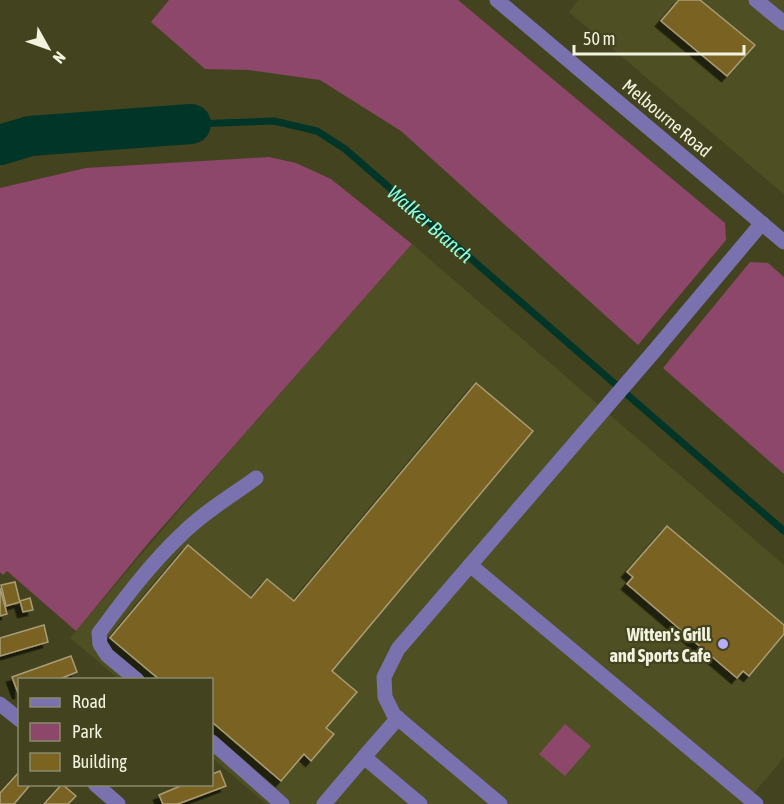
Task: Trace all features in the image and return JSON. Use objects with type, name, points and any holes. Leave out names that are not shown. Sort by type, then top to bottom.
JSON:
[{"type":"street","name":"Melbourne Road","points":[[497,0],[784,242]]},
{"type":"street","points":[[756,0],[784,23]]},
{"type":"street","points":[[500,804],[394,715],[385,697],[384,677],[399,649],[762,223]]},
{"type":"street","points":[[135,678],[107,655],[100,644],[99,633],[183,532],[256,478]]},
{"type":"street","points":[[470,565],[756,804]]},
{"type":"street","points":[[0,704],[18,718]]},
{"type":"street","points":[[324,804],[398,718]]},
{"type":"street","points":[[213,743],[282,804]]},
{"type":"street","points":[[364,757],[416,803]]},
{"type":"street","points":[[97,786],[118,804]]},
{"type":"shaded area","points":[[578,0],[784,0],[784,194],[569,12]]},
{"type":"shaded area","points":[[412,244],[784,565],[784,757],[745,804],[266,804],[213,759],[213,678],[118,678],[70,638],[233,447]]},
{"type":"green space","points":[[169,0],[458,0],[725,223],[726,240],[638,345],[401,131],[320,80],[248,70],[205,69],[151,22]]},
{"type":"green space","points":[[269,157],[296,163],[331,179],[412,244],[150,541],[76,631],[7,571],[3,575],[0,572],[0,188],[86,168]]},
{"type":"green space","points":[[750,262],[768,263],[784,277],[784,474],[663,368]]},
{"type":"green space","points":[[565,724],[591,746],[565,776],[539,754]]},
{"type":"building","points":[[679,0],[700,0],[755,45],[727,76],[661,21]]},
{"type":"building","points":[[476,383],[533,431],[332,671],[357,692],[326,728],[334,734],[311,761],[304,754],[281,781],[213,723],[213,678],[158,678],[110,638],[188,545],[251,598],[267,579],[294,601]]},
{"type":"building","points":[[667,526],[784,625],[784,634],[749,676],[743,671],[737,678],[627,584],[633,577],[627,572]]},
{"type":"building","points":[[15,582],[20,602],[6,606],[1,585]]},
{"type":"building","points":[[0,588],[7,614],[0,616]]},
{"type":"building","points":[[30,598],[33,610],[23,612],[20,601]]},
{"type":"building","points":[[44,625],[48,642],[0,656],[0,638]]},
{"type":"building","points":[[71,656],[77,672],[62,678],[18,678],[18,693],[12,677]]},
{"type":"building","points":[[220,771],[226,786],[178,804],[163,804],[159,795],[180,786],[213,786],[213,774]]},
{"type":"building","points":[[18,773],[18,786],[29,786],[14,804],[0,804],[0,793]]},
{"type":"building","points":[[60,786],[64,786],[76,796],[68,804],[44,804]]},
{"type":"waterway","name":"Walker Branch","points":[[191,124],[274,121],[317,131],[345,149],[784,531]]},
{"type":"waterway","name":"Walker Branch","points":[[0,145],[30,136],[191,124]]},
{"type":"place","name":"Witten's Grill and Sports Cafe","points":[[723,644]]}]
